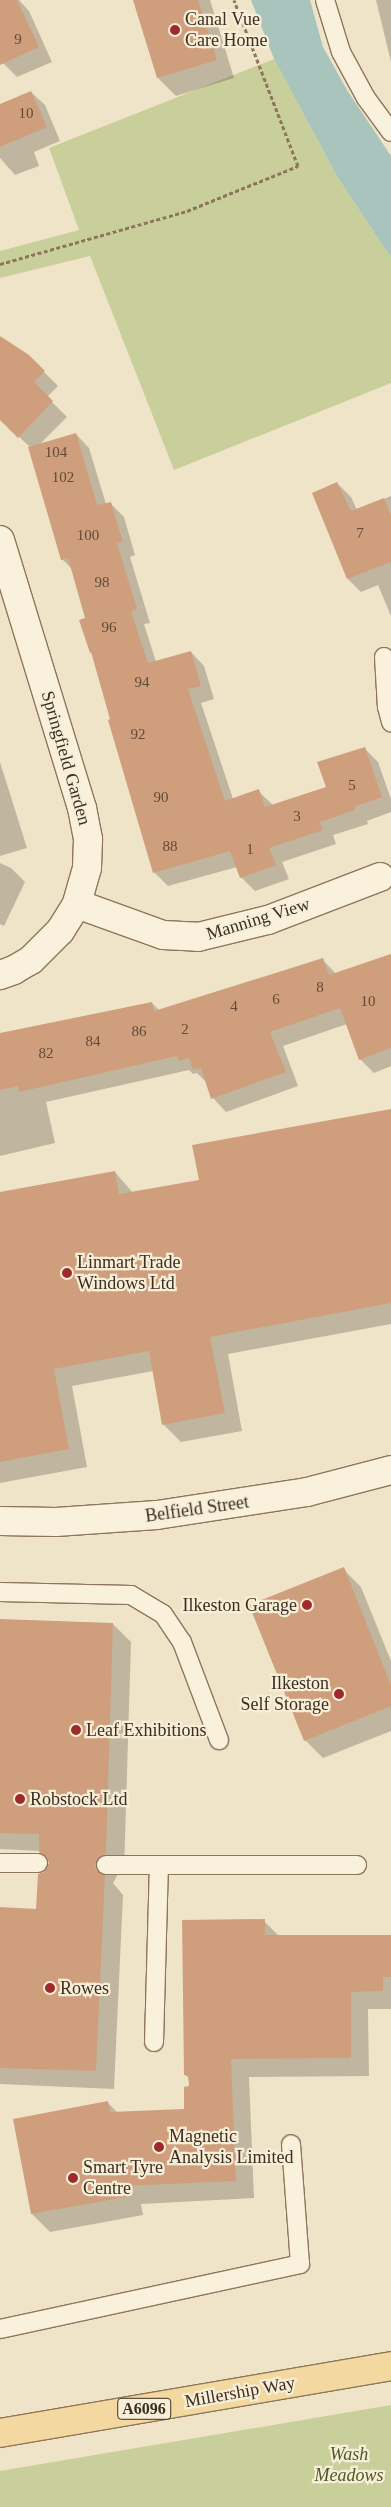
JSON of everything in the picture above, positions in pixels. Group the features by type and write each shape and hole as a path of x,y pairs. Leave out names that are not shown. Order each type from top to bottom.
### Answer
{"main road":[{"name":"Millership Way","path":"0,2433 391,2366"}],"street":[{"name":"Springfield Garden","path":"0,540 82,808 88,839 87,868 77,904 60,931 32,960 0,975"},
{"name":"Manning View","path":"77,904 163,935 198,937 268,920 386,870"},
{"name":"Belfield Street","path":"0,1521 56,1522 157,1516 307,1492 391,1470"}],"lane":[{"path":"325,0 342,52 366,98 391,132"},
{"path":"384,657 386,707 391,722"},
{"path":"0,1592 131,1595 163,1614 182,1642 219,1740"},
{"path":"0,1863 38,1863"},
{"path":"106,1865 356,1865"},
{"path":"154,2042 159,1866"},
{"path":"0,2329 300,2264 291,2144"}],"path":[{"path":"0,264 188,211 298,166 234,0"}],"green space":[{"path":"274,59 338,178 391,258 391,383 174,470 90,256 0,278 0,251 79,230 49,148"},
{"name":"Wash Meadows","path":"391,2405 391,2507 0,2507 0,2471"}],"water":[{"path":"251,0 310,0 323,47 347,90 391,156 391,258 338,178 274,59"}],"building":[{"path":"0,0 17,0 39,47 0,65"},
{"name":"Canal Vue Care Home","path":"133,0 198,0 217,60 157,78"},
{"path":"31,91 47,127 0,147 0,104"},
{"path":"0,336 29,355 45,371 34,382 53,401 18,438 0,420"},
{"path":"76,433 97,505 111,502 123,542 117,543 137,609 131,611 148,663 191,651 201,686 188,689 225,801 259,789 265,807 326,787 317,762 365,747 382,797 354,807 355,810 320,822 323,830 269,848 276,865 240,878 230,851 153,873 108,720 110,719 91,652 79,620 85,618 68,558 61,560 28,447"},
{"path":"337,482 351,511 384,498 391,515 391,562 347,579 312,493"},
{"path":"391,954 391,1048 359,1060 340,1008 270,1032 286,1072 211,1099 201,1068 193,1070 189,1058 179,1061 177,1056 19,1092 18,1086 0,1090 0,1033 152,1002 154,1011 323,958 329,975"},
{"path":"391,1109 391,1303 210,1337 225,1413 162,1425 149,1351 54,1369 69,1449 0,1462 0,1192 115,1171 119,1194 199,1180 192,1145"},
{"path":"344,1567 391,1685 391,1706 304,1741 249,1605"},
{"path":"0,1619 113,1623 106,1854 100,1856 95,1865 97,1871 105,1875 96,2071 0,2068 0,1907 36,1909 38,1874 44,1872 49,1863 47,1857 39,1852 39,1834 0,1833"},
{"path":"265,1919 265,1935 391,1935 391,1977 383,1977 383,1991 351,1992 351,2058 231,2059 236,2181 124,2186 126,2197 31,2214 13,2119 108,2101 110,2112 184,2109 184,2087 189,2086 188,2075 184,2075 182,1920"}],"place":[{"name":"Canal Vue Care Home","path":"175,30"},
{"name":"Linmart Trade Windows Ltd","path":"67,1273"},
{"name":"Ilkeston Garage","path":"307,1605"},
{"name":"Ilkeston Self Storage","path":"339,1694"},
{"name":"Leaf Exhibitions","path":"76,1730"},
{"name":"Robstock Ltd","path":"20,1799"},
{"name":"Rowes","path":"50,1988"},
{"name":"Magnetic Analysis Limited","path":"159,2147"},
{"name":"Smart Tyre Centre","path":"73,2178"}]}
